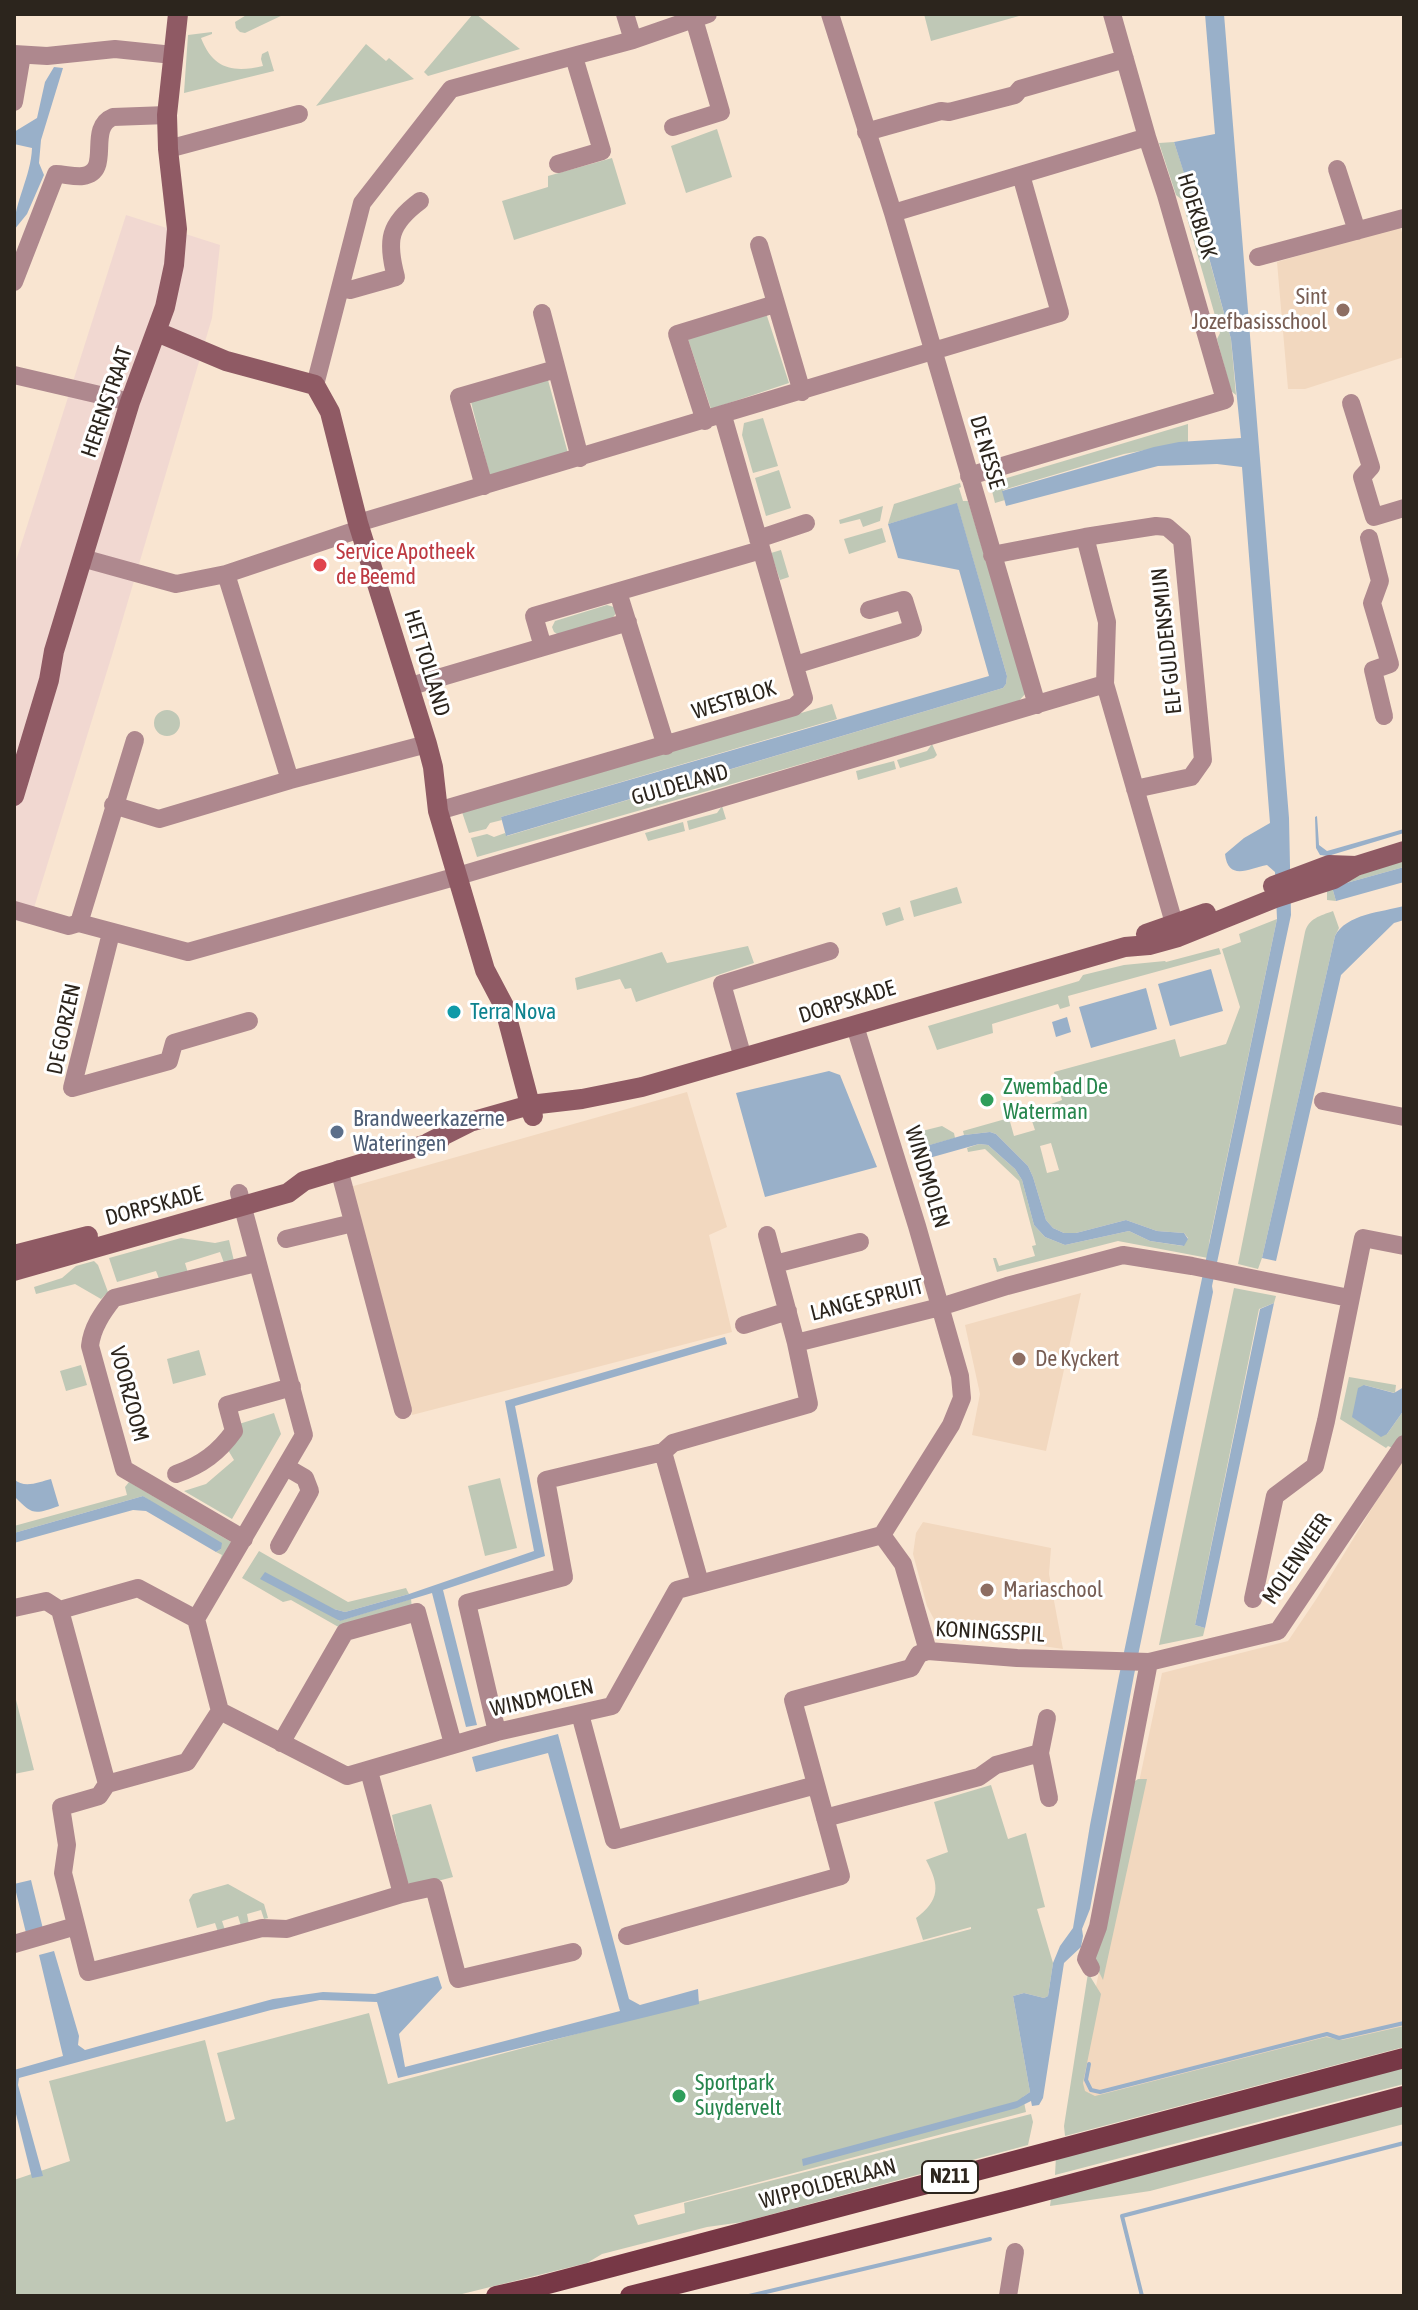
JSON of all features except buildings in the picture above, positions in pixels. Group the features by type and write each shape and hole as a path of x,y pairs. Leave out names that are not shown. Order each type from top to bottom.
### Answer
{"main road":[{"name":"WIPPOLDERLAAN","path":"496,2296 1404,2058"},
{"name":"N211","path":"630,2296 1404,2096"}],"street":[{"name":"HERENSTRAAT","path":"14,796 20,754 49,680 54,651 130,402 165,307 177,229 167,115 178,14"},
{"path":"625,14 633,40"},
{"name":"DE NESSE","path":"830,14 893,213 1037,705"},
{"path":"893,213 1147,137 1112,14"},
{"path":"157,332 226,361 315,385 362,203 451,89 633,40 701,16 721,112 673,127"},
{"path":"14,102 18,55 47,56 115,49 173,55"},
{"path":"558,164 602,151 574,57"},
{"path":"866,132 1015,95 1020,89 1125,59"},
{"path":"168,149 299,114"},
{"path":"14,282 56,174 81,176 94,170 98,164 100,130 106,120 113,117 167,115"},
{"name":"HOEKBLOK","path":"969,476 1225,400 1147,137"},
{"path":"1337,169 1357,231"},
{"path":"82,558 176,584 226,574 359,526 484,486 1060,313 1021,175"},
{"path":"340,288 350,290 396,277 391,256 391,235 403,214 420,201"},
{"path":"1258,257 1404,218"},
{"path":"759,245 802,392"},
{"name":"WESTBLOK","path":"438,811 794,707 804,698 760,545 714,419 677,334 775,304"},
{"path":"542,313 580,458"},
{"path":"484,486 459,397 556,369"},
{"path":"16,380 130,402"},
{"name":"HET TOLLAND","path":"315,385 330,412 359,526 427,744 438,811 485,970 504,1006 532,1111"},
{"path":"1351,403 1371,467 1362,477 1374,517 1404,508"},
{"path":"543,647 534,616 760,545 806,523"},
{"name":"ELF GULDENSMIJN","path":"992,555 1156,526 1167,527 1182,540 1203,760 1191,777 1135,789"},
{"path":"1085,537 1107,622 1105,684 1176,930"},
{"path":"1369,538 1380,581 1372,603 1397,662 1373,670 1384,716"},
{"path":"226,574 290,780"},
{"path":"618,592 666,746"},
{"path":"795,665 913,629 904,600 869,610"},
{"path":"411,686 628,622"},
{"name":"GULDELAND","path":"14,910 69,926 79,923 188,952 458,876 1105,684"},
{"path":"79,923 135,740"},
{"path":"113,805 159,819 427,744"},
{"name":"DORPSKADE","path":"14,1271 240,1200 285,1179 304,1181 428,1143 470,1122 642,1087 1125,947 1145,934 1176,930 1226,907 1282,889 1329,865 1356,866 1404,851"},
{"name":"DE GORZEN","path":"111,933 72,1088 169,1061 174,1043 249,1021"},
{"path":"743,1058 722,984 830,951"},
{"name":"WINDMOLEN","path":"220,1711 347,1776 369,1771 497,1732 612,1706 677,1590 882,1535 951,1425 962,1398 960,1376 905,1183 855,1026"},
{"path":"1323,1101 1404,1117"},
{"path":"339,1169 403,1410"},
{"path":"240,1200 304,1435 196,1619 220,1711 187,1762 107,1784 99,1796 61,1807 67,1845 63,1873 88,1972 262,1928 287,1929 434,1887 458,1979 573,1952"},
{"name":"DORPSKADE","path":"14,1255 240,1200"},
{"path":"286,1239 353,1223"},
{"path":"767,1235 796,1343"},
{"path":"1253,1599 1275,1496 1315,1466 1363,1238 1404,1246"},
{"path":"775,1264 860,1242"},
{"name":"LANGE SPRUIT","path":"497,1732 467,1603 564,1577 546,1480 663,1452 673,1443 809,1404 796,1343 940,1307 1123,1255 1349,1298"},
{"name":"VOORZOOM","path":"244,1539 124,1469 90,1346 91,1333 114,1298 256,1263"},
{"path":"744,1325 788,1311"},
{"path":"176,1474 196,1467 221,1449 234,1431 227,1405 292,1387"},
{"name":"MOLENWEER","path":"1148,1662 1278,1631 1398,1466 1404,1444"},
{"path":"663,1452 700,1583"},
{"path":"279,1546 310,1491 305,1478 286,1467"},
{"path":"882,1535 903,1564 923,1653"},
{"path":"60,1610 138,1588 196,1619"},
{"path":"14,1608 46,1601 60,1610 107,1784"},
{"path":"281,1743 345,1632 417,1612 453,1744"},
{"name":"KONINGSSPIL","path":"816,1785 793,1700 911,1668 923,1653 1148,1662"},
{"path":"1091,1968 1086,1959 1098,1927 1148,1662"},
{"path":"580,1714 614,1840 816,1785 841,1876 627,1936"},
{"path":"1047,1718 1040,1753 1049,1798"},
{"path":"825,1818 979,1777 996,1765 1040,1753"},
{"path":"369,1771 402,1894"},
{"path":"14,1944 76,1926"},
{"path":"1008,2296 1015,2252"}],"shaded area":[{"path":"126,215 220,245 212,318 29,924 14,920 14,567"},
{"name":"Sint Jozefbasisschool","path":"1400,226 1404,239 1404,357 1305,389 1288,389 1277,262"},
{"path":"687,1092 727,1227 709,1235 732,1332 412,1415 350,1187"},
{"name":"De Kyckert","path":"1081,1293 1046,1451 972,1435 980,1394 965,1325"},
{"path":"1404,1456 1404,2034 1068,2119 1162,1673 1288,1641"},
{"name":"Mariaschool","path":"923,1522 1051,1548 1049,1574 1063,1649 955,1633 942,1628 927,1606 913,1554 916,1533"}],"green space":[{"path":"248,14 285,14 245,33 240,32 235,22"},
{"path":"473,14 520,49 428,76 424,72"},
{"path":"924,14 1026,14 931,41"},
{"path":"212,32 201,38 218,62 242,69 263,66 262,54 268,51 274,71 184,93 188,35"},
{"path":"366,44 414,79 316,106"},
{"path":"717,129 732,177 686,193 671,146"},
{"path":"1174,142 1192,197 1181,199 1176,195 1159,143"},
{"path":"612,158 626,204 514,240 502,201 548,187 548,176"},
{"path":"1193,200 1231,339 1236,395 1231,391 1217,339 1220,333 1183,204"},
{"path":"766,313 789,383 711,409 688,339"},
{"path":"548,380 569,457 491,480 471,402"},
{"path":"763,418 778,466 753,473 742,435 744,423"},
{"path":"1188,424 1188,442 1124,454 1003,490 1005,500 995,503 990,483"},
{"path":"779,470 791,508 766,516 755,478"},
{"path":"960,483 963,501 968,501 1026,693 1018,702 477,857 471,838 505,833 507,836 1003,688 1007,676 957,504 888,524 894,504"},
{"path":"883,506 880,521 863,527 860,519 840,524 839,520"},
{"path":"882,528 886,542 849,554 844,539"},
{"path":"781,550 789,577 780,580 771,553"},
{"path":"607,605 614,607 616,613 612,619 559,635 554,632 552,627 555,621"},
{"path":"832,704 837,719 501,817 502,820 490,823 486,829 469,833 462,812"},
{"path":"167,710 176,714 180,723 176,732 167,736 158,732 154,723 158,714"},
{"path":"932,744 937,755 934,758 900,768 897,760 927,751"},
{"path":"894,761 896,769 858,780 856,771"},
{"path":"722,806 726,819 689,830 687,821 717,813"},
{"path":"683,822 685,831 648,841 645,833"},
{"path":"1404,859 1404,867 1332,887 1336,901 1327,900 1327,887"},
{"path":"957,887 962,903 914,917 910,901"},
{"path":"900,907 904,920 886,926 882,913"},
{"path":"1333,911 1339,928 1258,1269 1238,1264 1305,932 1312,921"},
{"path":"1277,919 1208,1258 1118,1241 997,1272 993,1258 999,1266 1035,1256 1032,1246 1036,1245 1019,1181 985,1149 968,1152 967,1148 979,1144 988,1145 1015,1169 1022,1180 1034,1225 1045,1237 1065,1245 1129,1231 1150,1241 1183,1246 1188,1238 1184,1233 1157,1231 1126,1220 1076,1233 1064,1233 1053,1228 1046,1220 1028,1166 996,1134 964,1135 963,1131 1009,1118 1014,1136 1035,1130 1029,1112 1062,1100 1054,1072 1175,1039 1180,1057 1226,1044 1240,1007 1222,949 1241,942 1239,934","holes":["1051,1143 1059,1170 1047,1173 1040,1146"]},
{"path":"748,946 754,963 636,1002 631,988 625,989 620,979 577,990 575,978 662,952 667,963"},
{"path":"1219,948 1221,954 1068,996 1070,1006 1060,1009 1058,1004 992,1024 993,1033 937,1050 928,1026 1079,981 1083,975 1124,965 1166,962"},
{"path":"942,1126 954,1133 955,1138 919,1148 917,1152 910,1134"},
{"path":"181,1238 215,1243 229,1240 234,1261 224,1263 220,1252 185,1263 188,1273 160,1281 156,1271 117,1282 109,1258"},
{"path":"94,1261 108,1292 101,1299 75,1284 36,1294 34,1287 62,1278 76,1266"},
{"path":"1234,1288 1276,1296 1274,1303 1259,1309 1195,1625 1205,1628 1203,1636 1159,1645"},
{"path":"199,1350 206,1375 173,1384 167,1359"},
{"path":"81,1365 87,1385 66,1391 60,1371"},
{"path":"1349,1377 1396,1385 1395,1393 1364,1385 1387,1434 1404,1410 1404,1439 1397,1450 1386,1448 1340,1419"},
{"path":"274,1413 281,1434 232,1519 184,1491 206,1484 234,1460 228,1450 239,1424"},
{"path":"500,1478 517,1548 485,1556 468,1486"},
{"path":"129,1482 233,1543 223,1561 219,1562 222,1555 216,1552 221,1549 143,1496 14,1533 14,1526 127,1495 125,1487"},
{"path":"259,1551 348,1602 406,1588 409,1594 345,1612 334,1609 339,1621 411,1599 412,1608 342,1629 291,1600 283,1602 242,1578"},
{"path":"14,1692 34,1770 14,1774"},
{"path":"1138,1779 1147,1779 1103,1980 1092,1958 1131,1784"},
{"name":"Sportpark Suydervelt","path":"991,1785 1008,1839 1026,1833 1045,1907 1037,1909 1053,1963 1048,1996 1044,1998 1024,1993 1013,1996 1030,2092 1023,2097 1026,2112 634,2215 638,2225 685,2213 684,2203 1031,2114 1033,2122 1028,2145 743,2222 707,2227 602,2254 587,2263 454,2296 14,2296 14,2180 70,2161 49,2081 205,2040 226,2122 235,2119 217,2053 369,2013 388,2084 971,1929 923,1940 916,1918 930,1905 935,1892 934,1878 926,1860 948,1852 934,1802"},
{"path":"431,1804 453,1877 415,1887 405,1881 392,1815"},
{"path":"228,1884 264,1904 268,1918 264,1919 261,1910 247,1914 249,1924 241,1926 238,1916 222,1921 225,1930 218,1932 215,1923 197,1928 189,1900 193,1894"},
{"path":"1088,1973 1101,1994 1083,2083 1085,2091 1095,2096 1326,2037 1342,2040 1404,2026 1404,2047 1065,2136"},
{"path":"1404,2066 1404,2084 1055,2175 1056,2156"},
{"path":"1404,2105 1404,2124 1150,2191 1050,2206 1051,2198"}],"water":[{"path":"1205,14 1224,14 1289,818 1291,915 1212,1286 1090,1909 1082,1929 1081,1947 1064,1963 1043,2098 1039,2105 1032,2106 1031,2101 1017,2108 803,2166 802,2159 1017,2101 1030,2092 1013,1996 1024,1993 1044,1998 1048,1996 1053,1963 1073,1928 1119,1676 1277,919 1275,872 1267,865 1235,870 1230,868 1225,854 1270,823 1242,467 1217,464 1158,466 1006,506 1002,491 1154,447 1179,442 1241,438 1231,339 1174,142 1215,134"},
{"path":"54,67 63,68 41,140 39,163 44,175 27,214 14,230 32,148 14,144 14,132 37,118 45,82"},
{"path":"957,503 1007,676 1003,688 506,836 501,817 989,676 959,570 898,558 888,524"},
{"path":"1317,816 1319,845 1327,851 1404,829 1404,833 1328,856 1320,855 1316,848"},
{"path":"1404,867 1404,882 1336,901 1332,887"},
{"path":"1404,906 1404,920 1394,923 1341,975 1276,1261 1262,1258 1335,936 1356,918"},
{"path":"1211,969 1223,1011 1170,1026 1158,984"},
{"path":"1146,988 1157,1029 1091,1048 1079,1007"},
{"path":"1067,1017 1071,1032 1056,1037 1052,1022"},
{"path":"829,1071 840,1075 877,1167 765,1197 736,1093"},
{"path":"996,1134 1028,1166 1046,1220 1053,1228 1064,1233 1076,1233 1126,1220 1157,1231 1184,1233 1188,1239 1184,1246 1150,1241 1129,1231 1065,1245 1045,1237 1034,1225 1022,1180 1015,1169 988,1145 979,1144 922,1160 917,1156 919,1148 964,1135"},
{"path":"1274,1303 1205,1628 1195,1625 1260,1309"},
{"path":"725,1337 727,1344 515,1406 545,1556 443,1590 477,1725 466,1727 432,1593 340,1621 260,1579 265,1572 345,1612 409,1594 534,1551 505,1401"},
{"path":"1364,1385 1394,1393 1404,1387 1404,1410 1387,1434 1381,1437 1352,1417 1358,1388"},
{"path":"14,1479 27,1484 51,1479 59,1506 38,1512 30,1510 14,1496"},
{"path":"143,1496 222,1543 221,1549 216,1552 146,1511 133,1510 14,1543 14,1533"},
{"path":"558,1734 629,1999 640,2005 698,1989 699,2004 398,2078 377,2002 320,2000 271,2010 19,2078 18,2085 43,2176 32,2178 14,2106 14,2070 63,2056 39,1955 54,1951 79,2036 78,2045 85,2050 273,1999 323,1992 375,1994 438,1976 442,1988 399,2034 405,2067 620,2011 548,1753 476,1772 472,1757"},
{"path":"31,1880 44,1933 27,1937 14,1884"}],"waterway":[{"path":"1089,2064 1086,2080 1091,2090 1100,2092 1327,2034 1339,2038 1404,2023"},
{"path":"1142,2296 1122,2216 1404,2143"},
{"path":"749,2296 990,2239"}],"place":[{"name":"Sint Jozefbasisschool","path":"1343,310"},
{"name":"Service Apotheek de Beemd","path":"320,565"},
{"name":"Terra Nova","path":"454,1012"},
{"name":"Zwembad De Waterman","path":"987,1100"},
{"name":"Brandweerkazerne Wateringen","path":"337,1132"},
{"name":"De Kyckert","path":"1019,1359"},
{"name":"Mariaschool","path":"987,1590"},
{"name":"Sportpark Suydervelt","path":"679,2096"}]}
